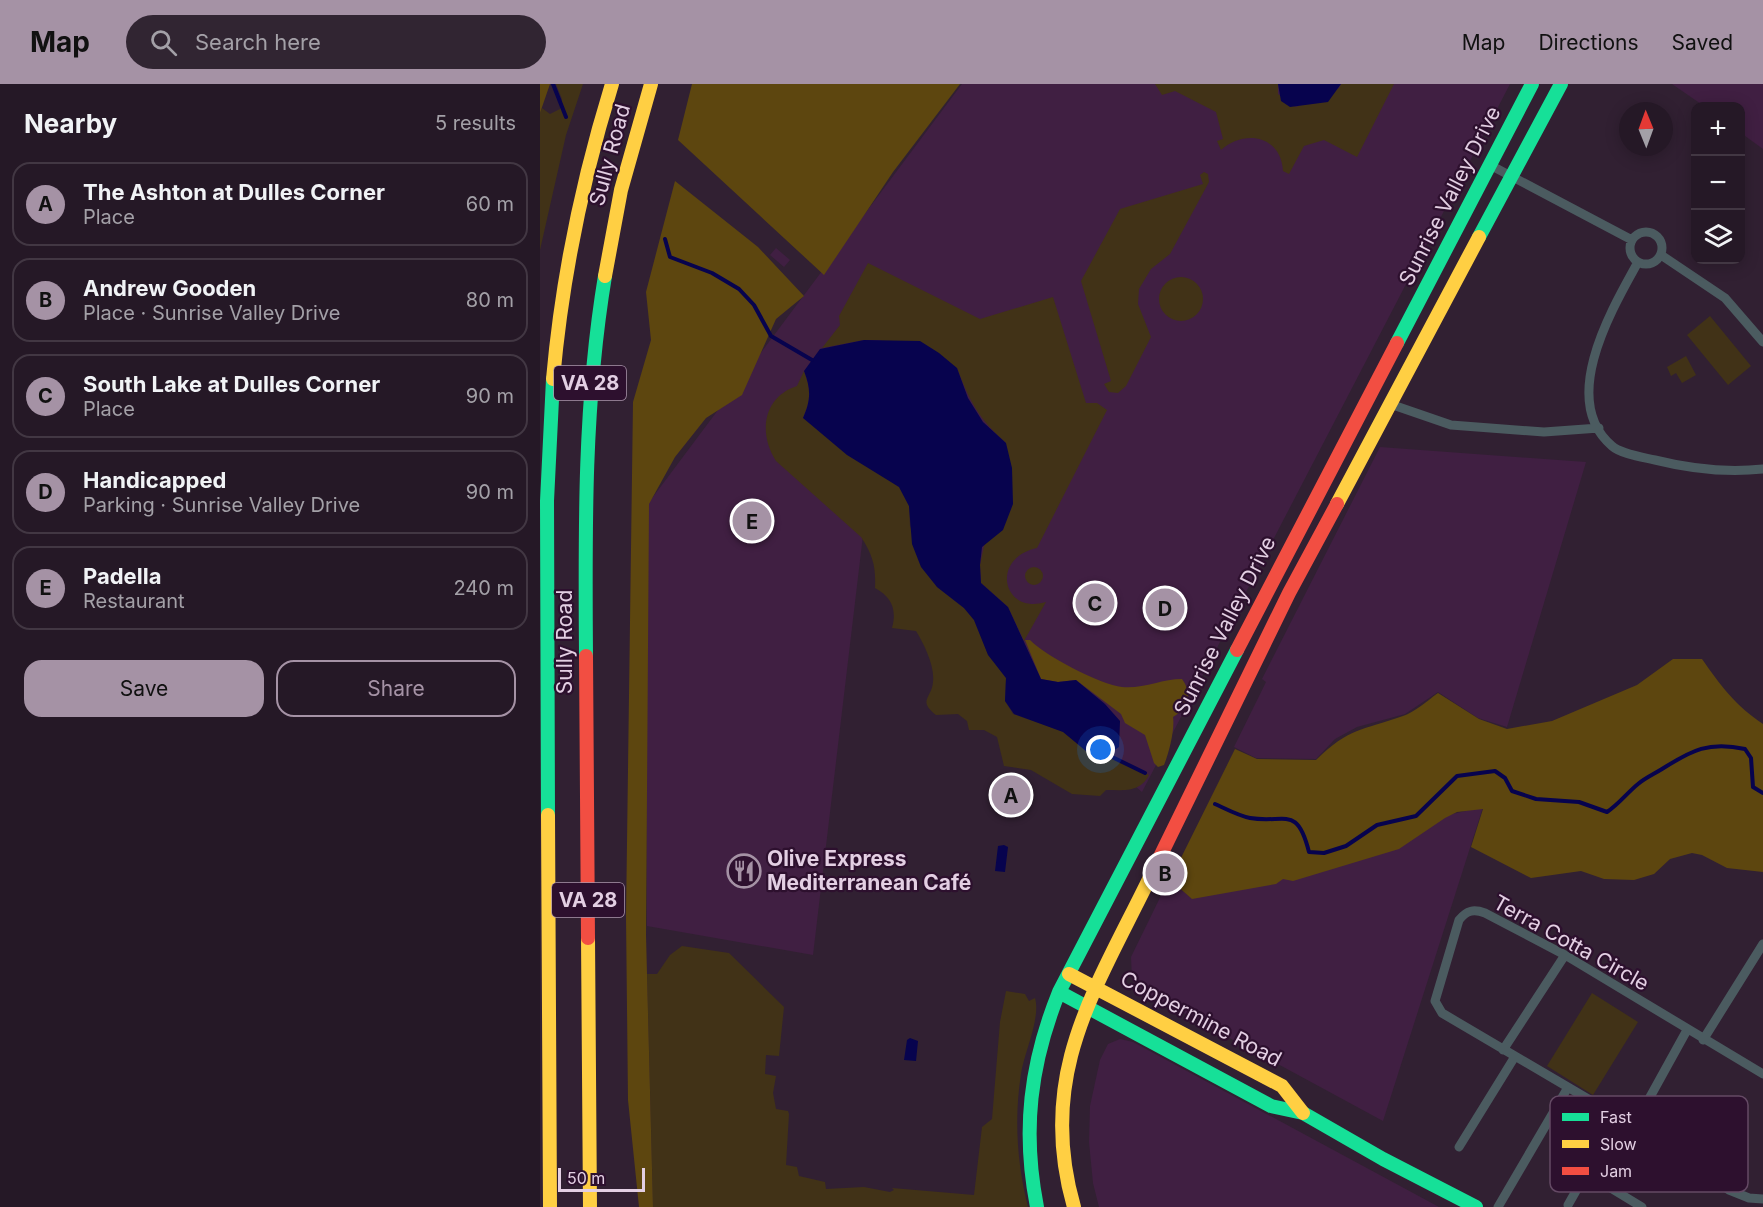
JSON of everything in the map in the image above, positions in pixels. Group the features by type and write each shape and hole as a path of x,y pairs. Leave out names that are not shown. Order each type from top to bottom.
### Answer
{"main road":[{"path":"596,132 600,84"},
{"name":"Sully Road","path":"550,1207 547,533 549,411 557,319 567,255 596,132 612,84"},
{"name":"Sully Road","path":"590,1207 585,518 587,424 595,330 610,237 624,177 651,84"},
{"name":"Sunrise Valley Drive","path":"1038,1207 1028,1155 1027,1115 1035,1058 1042,1030 1059,992 1233,655 1532,84"},
{"name":"Sunrise Valley Drive","path":"1074,1207 1060,1149 1059,1114 1071,1045 1087,1006 1232,706 1561,84"},
{"name":"Coppermine Road","path":"1069,974 1282,1086 1303,1113"},
{"name":"Coppermine Road","path":"1059,992 1271,1106 1303,1113 1383,1159 1476,1207"}],"street":[{"path":"1490,165 1514,175 1632,240"},
{"path":"1639,233 1654,233 1661,241 1660,255 1648,264 1638,262 1630,250 1632,240 1639,233"},
{"path":"1660,255 1718,292 1762,339"},
{"path":"1638,262 1613,307 1595,357 1588,385 1589,408 1599,428 1612,446 1679,466 1714,471 1763,469"},
{"path":"1390,404 1451,425 1544,432 1599,428"},
{"name":"Terra Cotta Circle","path":"1580,1096 1514,1058 1437,1008 1435,1001 1459,920 1465,913 1475,910 1485,913 1565,955 1763,1074"},
{"path":"1703,1040 1762,949"},
{"path":"1503,1050 1565,955"},
{"path":"1651,1096 1687,1030"},
{"path":"1459,1147 1514,1058"},
{"path":"1563,1096 1567,1089"},
{"path":"1498,1207 1550,1118"},
{"path":"1568,1205 1575,1192"},
{"path":"1617,1192 1642,1207"},
{"name":"Terra Cotta Circle","path":"1734,1192 1749,1198 1763,1199"}],"shaded area":[{"path":"540,84 550,84 540,113"},
{"path":"556,84 583,84 566,135 540,250 540,113 542,108 550,114 560,109 562,99"},
{"path":"692,84 960,84 893,172 824,275 678,140"},
{"path":"962,84 1510,84 1142,792 1030,698 879,401 813,955 647,926 644,509"},
{"path":"1155,84 1278,84 1278,94 1296,107 1339,88 1341,84 1394,84 1357,157 1324,140 1304,146 1289,174 1283,171 1281,159 1276,150 1269,143 1260,139 1240,139 1221,150 1217,141 1223,139 1216,112 1175,91 1162,95"},
{"path":"1278,84 1341,84 1328,102 1290,107 1281,101"},
{"path":"1672,84 1763,84 1763,149 1745,136 1745,102 1698,102"},
{"path":"1204,172 1208,174 1209,182 1170,254 1151,269 1139,289 1138,304 1151,337 1126,386 1118,393 1109,392 1104,384 1111,381 1081,281 1120,209 1203,184 1200,175"},
{"path":"675,181 758,247 804,296 776,319 742,395 706,418 675,457 649,504 646,935 653,1207 639,1207 628,1100 626,916 633,402 651,340 646,292"},
{"path":"776,248 790,260 784,267 770,255"},
{"path":"868,263 980,319 1053,297 1086,403 1097,403 1107,410 1037,548 1022,554 1012,562 1008,573 1007,584 1011,593 1019,600 1031,604 1046,602 1024,641 1008,607 981,583 980,565 1006,443 976,409 957,368 879,340 864,340 822,348 840,325 839,316"},
{"path":"1181,277 1196,284 1203,299 1196,314 1181,321 1166,314 1159,299 1166,284"},
{"path":"1710,316 1751,366 1728,385 1687,335"},
{"path":"864,340 920,341 939,353 957,368 968,398 983,422 1006,443 1012,468 1013,504 1003,530 982,547 981,583 1008,607 1041,679 1058,682 1076,680 1105,704 1120,721 1119,747 1098,761 1063,732 1014,714 1005,701 1006,678 988,655 974,620 964,608 937,587 921,567 912,544 909,506 899,487 847,455 803,418 808,406 809,394 804,371 820,349"},
{"path":"1686,356 1696,375 1682,383 1676,373 1671,376 1667,367"},
{"path":"804,371 809,395 808,406 803,418 899,487 909,506 910,526 937,587 964,608 974,620 988,654 1006,678 1005,701 1013,714 1064,732 1098,761 1108,755 1149,775 1141,785 1130,789 1106,790 1100,796 1072,794 1031,770 1004,766 997,737 984,730 969,730 967,721 958,714 936,715 930,710 926,702 932,687 933,676 928,655 916,631 892,628 894,615 892,605 886,596 875,588 873,561 865,543 776,461 770,450 766,428 771,407 777,398 797,386"},
{"path":"1380,447 1586,462 1507,727 1478,718 1438,692 1405,714 1357,727 1335,739 1316,759 1256,758 1234,747 1266,682 1262,679"},
{"path":"1034,567 1040,570 1043,576 1040,582 1034,585 1028,582 1025,576 1028,570"},
{"path":"1025,640 1030,640 1073,668 1113,685 1137,687 1182,679 1188,700 1183,709 1173,717 1171,741 1164,765 1158,767 1154,763 1145,735 1125,723 1121,714 1076,680 1058,682 1041,679"},
{"path":"1673,659 1702,659 1729,694 1763,724 1763,872 1727,868 1702,855 1692,853 1670,859 1654,874 1634,880 1604,879 1581,871 1531,878 1471,847 1483,809 1457,812 1399,849 1293,881 1283,879 1276,884 1192,899 1176,885 1174,872 1235,749 1257,759 1316,760 1338,741 1356,731 1407,714 1438,693 1479,719 1507,729 1552,721 1637,685"},
{"path":"1483,807 1383,1121 1143,991 1132,980 1131,957 1173,871 1176,884 1191,898 1283,878 1444,816"},
{"path":"998,846 1008,847 1005,872 995,871"},
{"path":"682,946 729,953 784,1007 779,1056 766,1055 765,1074 776,1076 773,1093 776,1109 788,1111 789,1114 786,1165 797,1167 799,1176 825,1182 826,1189 864,1187 890,1192 894,1190 892,1188 974,1195 982,1127 992,1119 1000,1022 1006,991 1025,994 1029,1001 1035,998 1036,1015 1021,1074 1017,1124 1021,1174 1028,1207 653,1207 647,974 657,974 670,955"},
{"path":"1592,993 1638,1022 1593,1095 1547,1066"},
{"path":"910,1038 918,1041 916,1061 904,1060 907,1040"},
{"path":"1120,1039 1133,1042 1439,1207 1099,1207 1093,1183 1089,1142 1090,1106 1100,1060 1108,1044"}],"waterway":[{"path":"553,84 566,117"},
{"path":"665,239 670,257 712,273 739,289 754,305 771,336 812,360"},
{"path":"1215,804 1250,818 1288,819 1300,827 1309,852 1324,853 1346,846 1377,825 1416,816 1457,776 1495,771 1505,778 1512,791 1536,799 1579,802 1607,812 1634,787 1673,762 1692,752 1721,746 1745,749 1751,758 1753,787 1763,793"},
{"path":"1108,755 1145,773"}],"traffic: fast":[{"path":"1397,343 1532,84"},
{"path":"1479,237 1561,84"},
{"path":"586,656 586,513 589,418 605,276"},
{"path":"548,815 547,501 553,379"},
{"path":"1037,1207 1030,1151 1031,1098 1041,1045 1049,1019 1059,992 1237,650"},
{"path":"1059,992 1271,1106 1303,1113 1383,1159 1476,1207"}],"traffic: slow":[{"path":"553,379 562,304 575,230 591,157 612,84"},
{"path":"605,276 621,190 651,84"},
{"path":"1337,504 1479,237"},
{"path":"548,815 550,1207"},
{"path":"1074,1207 1064,1159 1062,1114 1067,1072 1078,1031 1094,992 1154,869"},
{"path":"588,938 590,1207"},
{"path":"1069,974 1282,1086 1303,1113"}],"traffic: jam":[{"path":"1237,650 1397,343"},
{"path":"1154,869 1289,593 1337,504"},
{"path":"586,656 588,938"}],"place":[{"name":"Padella","path":"752,521"},
{"name":"South Lake at Dulles Corner","path":"1095,603"},
{"name":"Handicapped","path":"1165,608"},
{"name":"The Ashton at Dulles Corner","path":"1011,795"},
{"name":"Olive Express Mediterranean Café","path":"744,871"},
{"name":"Andrew Gooden","path":"1165,873"}]}
